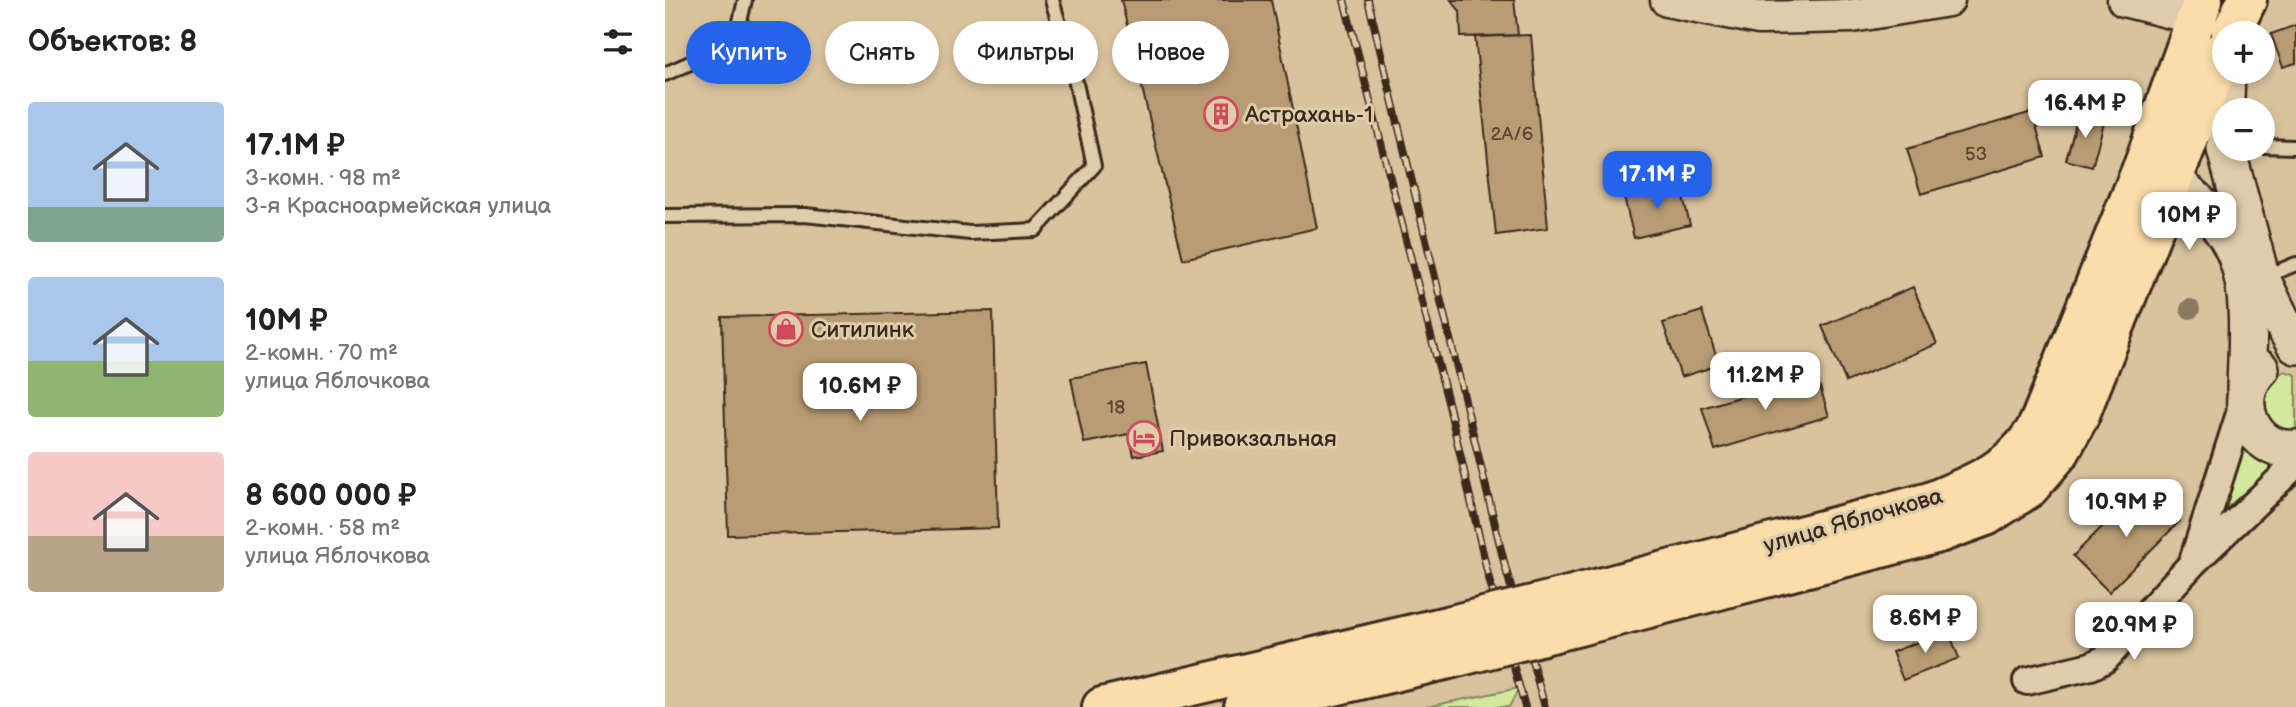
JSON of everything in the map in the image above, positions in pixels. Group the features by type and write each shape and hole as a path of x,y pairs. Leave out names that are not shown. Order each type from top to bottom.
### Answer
{"main road":[{"path":"2237,21 2247,0"},
{"name":"улица Яблочкова","path":"1574,611 1930,502 1970,485 2008,464 2034,433 2049,399 2145,161 2199,9"},
{"name":"улица Яблочкова","path":"1574,611 1939,533 1986,516 2029,488 2060,452 2080,414 2212,81"},
{"path":"2232,161 2261,279 2296,345"},
{"path":"2173,180 2195,199 2221,228 2236,255 2246,310 2245,395 2250,425 2257,435 2279,448 2296,449"},
{"path":"2154,228 2189,223 2221,228"},
{"path":"2245,395 2253,376 2263,366 2276,359 2296,358"},
{"path":"1102,707 1446,643 1574,611"},
{"path":"1244,707 1446,643"}],"street":[{"path":"1667,0 1759,18 1852,16 1948,0"},
{"path":"2125,0 2199,9"},
{"path":"2193,563 2237,428 2245,395"},
{"path":"2027,681 2091,666 2105,659 2193,563 2296,464"}],"lane":[{"path":"665,74 735,43 745,0"},
{"path":"665,216 805,215 971,233 1035,230 1094,166 1074,74 1052,0"},
{"path":"2275,146 2296,147"},
{"path":"2261,279 2296,264"}],"green space":[{"path":"2285,371 2296,375 2296,430 2291,433 2269,426 2257,405 2264,383"},
{"path":"2243,431 2287,456 2219,514"},
{"path":"1519,688 1509,707 1426,707"}],"building":[{"name":"Астрахань-1","path":"1121,0 1271,0 1317,228 1183,259 1141,84 1229,84 1229,21 1126,21"},
{"path":"1451,0 1514,0 1518,35 1461,37 1460,11"},
{"path":"2296,25 2296,63 2283,67 2275,45 2275,33"},
{"path":"1531,35 1548,228 1496,235 1475,37"},
{"path":"2032,112 2045,157 1921,194 1907,149"},
{"path":"2079,112 2105,119 2092,167 2066,160"},
{"path":"1680,184 1690,225 1634,238 1624,197"},
{"path":"1913,287 1937,344 1846,382 1822,326"},
{"path":"993,311 998,528 728,535 722,317"},
{"path":"1702,311 1719,365 1681,377 1663,323"},
{"path":"1146,364 1163,451 1134,456 1129,434 1084,443 1071,378"},
{"path":"1816,374 1829,416 1715,450 1702,408"},
{"path":"2144,485 2180,521 2109,592 2073,556"},
{"path":"1948,630 1959,658 1903,680 1892,652"}],"railway":[{"path":"1344,0 1449,406 1488,575 1525,707"},
{"path":"1368,0 1505,566 1545,707"}],"place":[{"name":"Астрахань-1","path":"1221,114"},
{"name":"Ситилинк","path":"786,329"},
{"name":"Привокзальная","path":"1144,438"}]}
